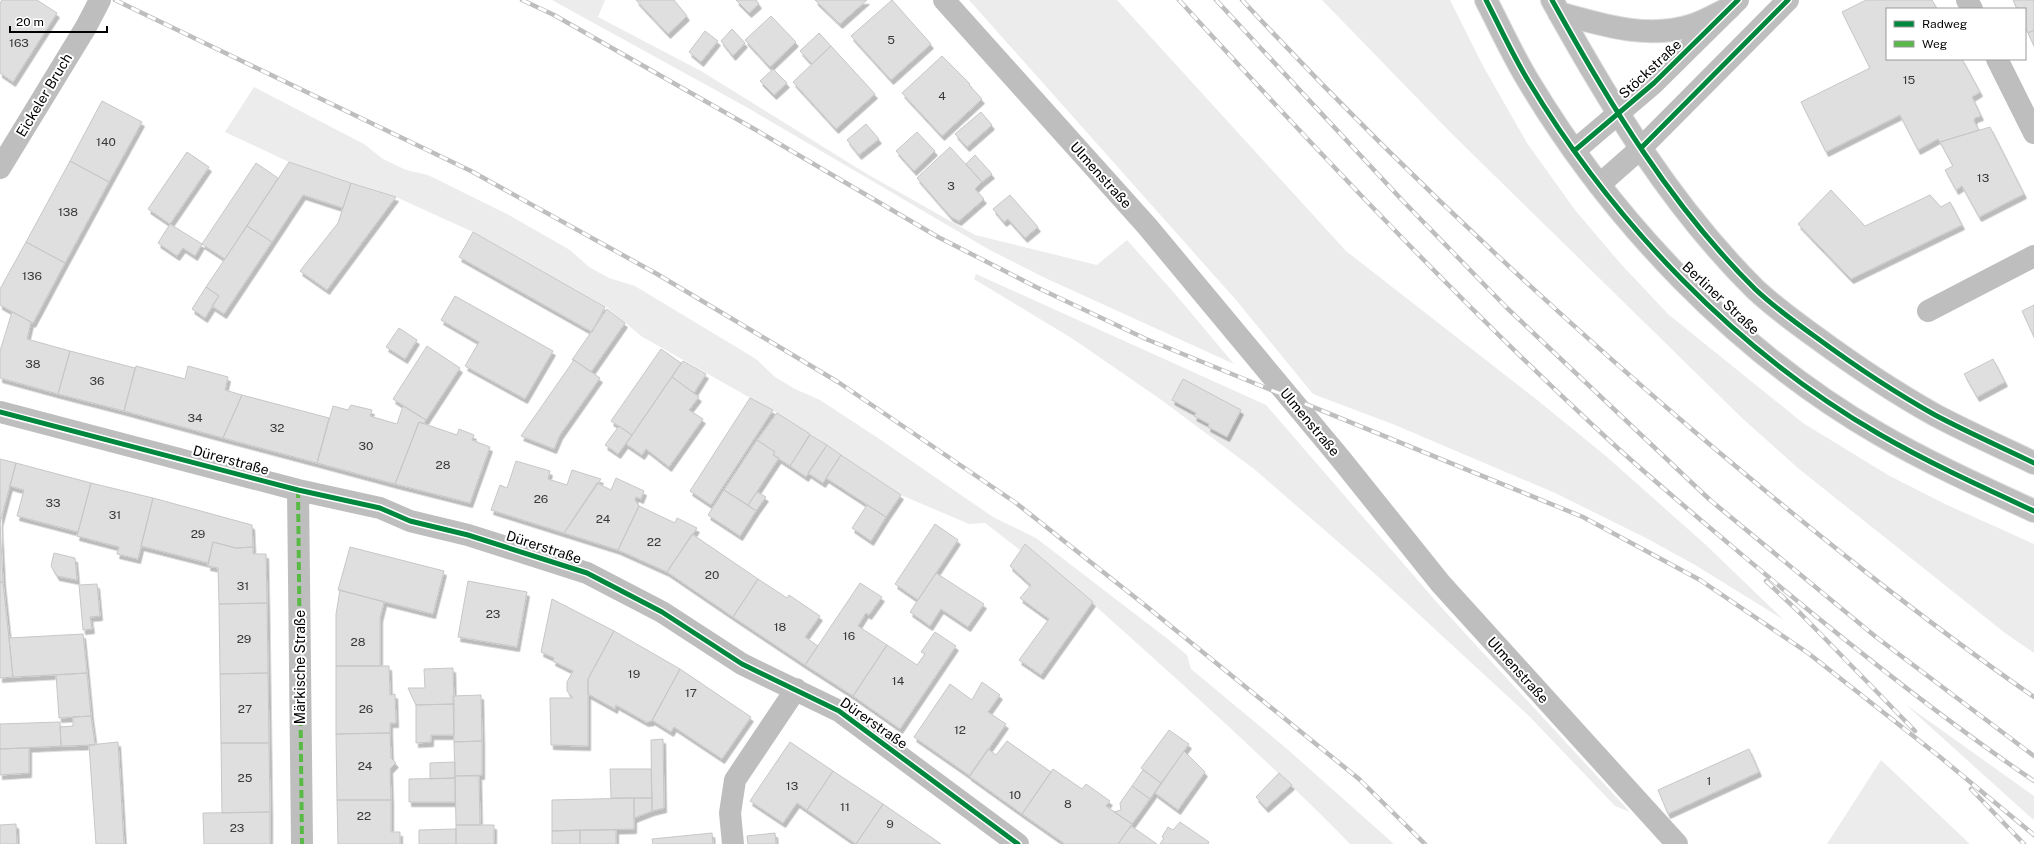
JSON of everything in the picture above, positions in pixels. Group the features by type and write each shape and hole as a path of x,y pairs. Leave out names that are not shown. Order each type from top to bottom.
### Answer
{"street":[{"name":"Eickeler Bruch","path":"0,168 86,27 100,0"},
{"name":"Ulmenstraße","path":"944,0 1147,226 1340,458 1441,584 1677,844"},
{"name":"Berliner Straße","path":"1486,0 1528,81 1574,151 1599,185 1682,280 1740,334 1804,384 1879,434 2034,511"},
{"path":"1599,185 1641,148 1788,0"},
{"name":"Stöckstraße","path":"1574,151 1619,114 1668,70 1734,4"},
{"path":"1556,6 1615,28 1657,32 1692,25 1734,4"},
{"path":"1556,6 1619,114 1641,148 1683,206 1731,264 1756,290 1794,321 1857,368 1935,415 2034,463"},
{"path":"1998,60 2034,133"},
{"path":"1928,311 2034,256"},
{"name":"Dürerstraße","path":"0,412 298,490 380,508 410,521 468,535 587,573 662,612 742,664 839,711 1018,844"},
{"name":"Märkische Straße","path":"298,490 302,844"},
{"path":"733,844 730,813 735,780 796,689"}],"shaded area":[{"path":"552,0 605,0 598,17 701,71 867,174 975,235 1097,265 1127,240 1234,364 1043,277 988,249 748,108"},
{"path":"969,0 1117,0 1346,251 1536,399 1607,457 1706,545 1784,620 1695,565 1646,538 1555,493 1395,425 1313,394 1236,300"},
{"path":"1322,0 1450,0 1482,64 1527,143 1575,210 1620,263 1668,314 1803,423 1888,475 1945,504 2034,544 2034,653 2005,633 1799,469 1743,419 1451,133"},
{"path":"254,87 364,144 383,159 406,170 428,175 507,214 570,250 589,267 609,278 635,286 756,359 775,377 795,389 820,400 993,517 1036,538 1187,655 1191,669 1286,748 1394,844 1350,844 1287,782 1092,603 1093,602 1025,544 1020,550 985,523 969,524 901,495 777,413 641,336 608,308 473,232 396,197 289,162 225,132"},
{"path":"976,274 1266,405 1440,606 1630,812 1615,806 1529,716 1374,573 1254,469 1160,399 1073,339 974,279"},
{"path":"1905,704 2034,796 2034,820 2028,815"},
{"path":"1881,760 1970,844 1827,844"}],"building":[{"path":"2,0 37,0 57,13 13,82 0,73 0,3"},
{"path":"636,0 674,0 687,16 668,34"},
{"path":"736,0 756,0 759,4 749,13"},
{"path":"815,0 867,0 840,24"},
{"path":"892,0 931,44 891,80 851,36"},
{"path":"1866,0 1932,0 1936,8 1886,8 1886,60 1963,60 1980,92 1972,97 1981,116 1975,118 1974,121 1979,130 1940,142 1938,139 1918,150 1900,115 1826,152 1801,102 1870,68 1842,12"},
{"path":"2013,0 2034,0 2034,30 2028,33 2026,28 2026,8 2017,8"},
{"path":"771,16 796,42 770,67 745,40"},
{"path":"732,29 745,43 733,56 721,41"},
{"path":"2034,30 2034,46 2028,33"},
{"path":"705,31 718,41 701,62 689,52"},
{"path":"819,33 831,46 812,64 800,51"},
{"path":"831,46 875,94 836,129 793,82"},
{"path":"942,56 970,84 969,85 982,99 942,136 902,93"},
{"path":"773,69 787,83 774,95 760,81"},
{"path":"102,101 142,122 109,182 70,161"},
{"path":"981,112 992,125 967,147 955,134"},
{"path":"866,124 879,139 859,155 847,140"},
{"path":"1990,127 2024,194 1979,217 1962,186 1956,190 1945,170 1953,166 1940,142"},
{"path":"917,132 935,151 914,171 896,151"},
{"path":"950,147 982,182 975,189 984,199 959,221 951,217 917,178"},
{"path":"187,152 209,167 170,224 148,209"},
{"path":"975,155 992,174 982,182 966,164"},
{"path":"70,161 109,182 65,263 26,242"},
{"path":"289,162 351,183 343,208 303,195 272,242 247,226"},
{"path":"256,163 278,178 225,259 202,244"},
{"path":"351,183 396,197 327,290 300,271 338,223"},
{"path":"1831,190 1865,226 1930,195 1941,207 1950,202 1962,225 1851,279 1798,224"},
{"path":"1010,195 1038,227 1025,238 1008,219 1004,222 993,209"},
{"path":"170,224 202,244 195,256 183,248 177,256 158,243"},
{"path":"247,226 272,242 224,314 212,306 219,296 206,287"},
{"path":"473,232 605,307 592,332 459,257"},
{"path":"26,242 65,263 33,323 0,305 0,289"},
{"path":"206,287 219,296 205,318 192,309"},
{"path":"455,296 553,351 525,399 465,366 479,342 441,320"},
{"path":"2034,305 2034,337 2022,311"},
{"path":"607,309 625,323 591,372 572,360"},
{"path":"12,312 31,322 27,339 70,351 58,394 0,378 0,351"},
{"path":"399,328 417,340 405,359 386,347"},
{"path":"427,346 460,368 426,420 393,399"},
{"path":"661,349 681,363 632,435 611,421"},
{"path":"70,351 135,368 124,411 58,394"},
{"path":"1993,359 2005,382 1977,397 1964,374"},
{"path":"574,360 600,378 560,435 554,449 521,436"},
{"path":"683,361 706,374 694,393 672,377"},
{"path":"136,366 185,379 188,366 228,377 225,390 242,395 223,438 124,411"},
{"path":"672,377 699,397 689,410 703,419 669,467 646,449 642,455 626,444"},
{"path":"1183,379 1241,410 1227,437 1208,427 1209,424 1194,416 1196,413 1172,400"},
{"path":"242,395 329,418 317,463 223,438"},
{"path":"750,398 773,410 711,505 690,491"},
{"path":"351,405 372,410 370,416 397,424 403,406 426,420 423,424 419,422 395,484 317,463 333,406 348,410"},
{"path":"777,413 810,434 790,466 773,455 775,452 757,440"},
{"path":"419,422 457,435 459,429 474,435 472,440 490,447 470,503 395,484"},
{"path":"619,426 632,435 618,454 605,445"},
{"path":"810,435 827,445 806,477 790,466"},
{"path":"757,440 775,452 773,455 779,458 748,505 724,490"},
{"path":"827,445 841,455 823,483 808,473"},
{"path":"841,455 901,495 886,517 826,478"},
{"path":"0,459 16,463 0,523"},
{"path":"516,461 550,471 548,479 567,485 572,470 601,479 564,533 491,510 500,485 507,488"},
{"path":"16,463 91,483 78,532 17,516 24,490 10,486"},
{"path":"616,478 644,491 641,499 636,497 635,500 639,506 618,550 564,533 597,483 611,490"},
{"path":"91,483 153,498 138,559 117,554 119,547 77,536"},
{"path":"724,490 756,511 740,536 708,515"},
{"path":"757,492 766,497 756,511 748,505"},
{"path":"153,498 252,525 253,547 236,548 213,542 208,563 141,546"},
{"path":"867,505 886,517 871,541 852,528"},
{"path":"639,506 675,523 677,518 697,528 667,572 618,550"},
{"path":"0,523 3,582 0,582"},
{"path":"935,524 958,540 918,600 895,584"},
{"path":"692,534 758,579 733,617 667,572"},
{"path":"213,542 236,548 253,547 253,554 266,554 267,603 219,604 218,568 208,566"},
{"path":"1025,544 1093,602 1041,675 1019,660 1049,619 1020,598 1031,585 1010,566"},
{"path":"350,547 444,571 433,614 338,590"},
{"path":"54,553 75,558 77,580 57,576 51,566"},
{"path":"936,573 984,604 968,627 941,609 930,626 910,612"},
{"path":"758,579 787,598 789,595 820,616 805,637 818,646 805,665 733,617"},
{"path":"468,581 527,592 517,647 458,637"},
{"path":"0,582 3,582 13,677 0,678"},
{"path":"860,583 882,597 869,615 866,613 858,626 887,645 853,696 805,665"},
{"path":"97,584 100,616 90,617 92,629 83,630 79,585"},
{"path":"340,590 384,602 380,618 380,666 336,666 336,614"},
{"path":"552,599 614,631 588,679 588,746 551,745 550,698 573,698 567,691 567,682 573,671 553,661 554,658 541,652"},
{"path":"267,603 268,673 220,674 219,604"},
{"path":"614,631 680,669 652,721 646,722 616,705 615,709 588,694 588,679"},
{"path":"935,632 956,646 900,729 853,696 887,645 917,665 925,654 921,652"},
{"path":"83,634 87,673 13,677 9,638"},
{"path":"336,666 389,666 390,695 395,694 396,723 390,723 390,733 336,734"},
{"path":"453,668 454,704 416,705 408,688 425,688 424,669"},
{"path":"680,669 751,717 722,759 674,727 671,732 652,720"},
{"path":"87,673 91,716 59,718 56,675"},
{"path":"268,673 269,743 221,743 220,674"},
{"path":"982,682 1000,695 988,712 1006,724 970,776 914,737 950,684 972,700"},
{"path":"481,695 482,741 454,742 453,696"},
{"path":"454,704 454,735 431,735 431,742 416,743 416,705"},
{"path":"91,716 95,745 61,746 60,727 73,726 73,717"},
{"path":"60,722 61,746 0,749 0,724"},
{"path":"1169,730 1189,744 1161,783 1141,768"},
{"path":"390,733 391,758 396,763 390,769 391,800 337,800 336,734"},
{"path":"663,739 664,808 652,811 651,740"},
{"path":"482,741 482,775 455,776 454,742"},
{"path":"1007,741 1051,772 1022,814 969,776 988,749 996,755"},
{"path":"118,742 124,844 96,844 89,745"},
{"path":"790,742 833,771 807,810 797,803 783,823 750,801"},
{"path":"221,743 269,743 270,812 222,813"},
{"path":"29,748 29,773 0,775 0,749"},
{"path":"1749,749 1759,772 1668,814 1658,790"},
{"path":"1184,751 1205,772 1178,810 1155,793"},
{"path":"455,762 455,778 430,779 430,763"},
{"path":"610,769 651,769 652,798 611,798"},
{"path":"1053,769 1082,789 1086,784 1110,801 1106,806 1132,824 1118,844 1065,844 1022,814"},
{"path":"1143,770 1161,783 1150,799 1132,786"},
{"path":"833,771 883,804 856,844 807,810"},
{"path":"1279,773 1292,785 1266,808 1256,797"},
{"path":"455,776 479,776 480,825 456,825"},
{"path":"455,778 455,802 409,802 409,779"},
{"path":"1132,786 1150,799 1132,824 1114,812 1121,810 1120,803"},
{"path":"634,798 634,829 552,831 552,800"},
{"path":"634,798 652,798 652,811 634,818"},
{"path":"337,800 391,800 391,832 400,832 400,844 338,844"},
{"path":"883,804 941,844 856,844"},
{"path":"270,812 270,844 204,844 203,813"},
{"path":"1180,822 1209,842 1208,844 1160,844 1168,827 1173,830"},
{"path":"16,824 17,844 0,844 0,825"},
{"path":"456,825 494,825 494,844 456,844"},
{"path":"1131,826 1157,844 1118,844"},
{"path":"456,829 456,844 419,844 419,830"},
{"path":"580,830 580,844 552,844 552,831"},
{"path":"580,830 616,830 616,844 580,844"},
{"path":"712,833 713,844 653,844 652,839"},
{"path":"775,833 776,844 748,844 747,836"}],"railway":[{"path":"115,0 471,171 657,274 838,382 1016,503 1146,606 1359,779 1425,844"},
{"path":"522,0 554,15 756,130 938,237 1036,287 1146,339 1583,517 1700,580 1808,653 1940,757 2034,835"},
{"path":"1179,0 1390,226 1554,389 1611,442 1697,517 1845,640 1938,712 2034,781"},
{"path":"1216,0 1401,199 1507,308 1710,500 1876,637 2034,756"},
{"path":"1242,0 1350,113 1406,168 1519,276 1636,381 1736,467 1819,535 1904,602 2034,697"},
{"path":"1766,581 1801,614 1915,731"},
{"path":"1971,789 2024,844"}],"marked path":[{"path":"298,490 302,844"}],"cycle path":[{"path":"1486,0 1529,82 1562,134 1599,185 1639,233 1682,280 1728,324 1776,364 1827,401 1879,434 1936,465 2034,511"},
{"path":"1552,0 1596,77 1643,152 1696,223 1724,257 1755,289 1801,327 1890,388 1935,415 2034,463"},
{"path":"1574,151 1654,83 1738,0"},
{"path":"1641,148 1788,0"},
{"path":"0,412 298,490 380,508 410,521 468,535 587,573 662,612 742,664 839,711 1018,844"}]}
